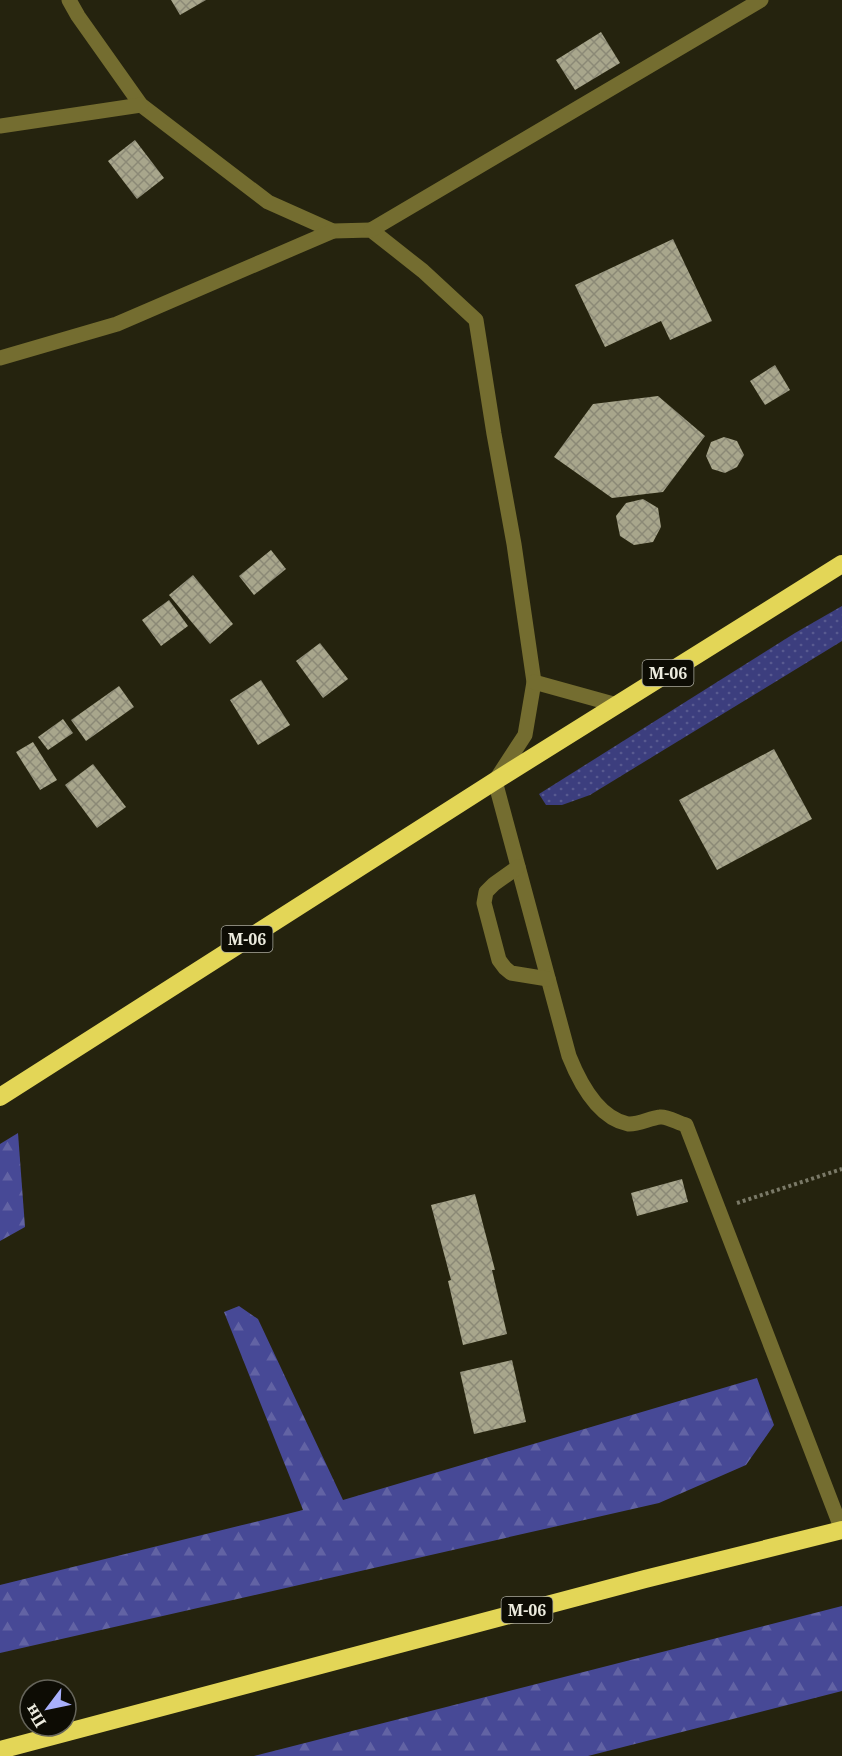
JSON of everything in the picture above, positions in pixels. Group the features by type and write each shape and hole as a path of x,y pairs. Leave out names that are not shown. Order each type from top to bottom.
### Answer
{"highway":[{"name":"М-06","path":"0,1097 495,781 842,564"},
{"name":"М-06","path":"0,1750 645,1579 842,1530"}],"street":[{"path":"69,0 141,105 268,202 333,231"},
{"path":"0,358 117,324 333,231 371,230 761,0"},
{"path":"0,126 141,105"},
{"path":"371,230 423,271 476,320 514,544 534,682 525,735 495,781 568,1056 576,1075 596,1103 609,1116 629,1124 662,1116 686,1125 842,1530"},
{"path":"534,682 617,705"},
{"path":"518,867 486,892 484,903 499,960 511,973 548,978"}],"path":[{"path":"719,1209 842,1169"}],"shaded area":[{"path":"842,606 842,641 590,795 562,805 546,805 539,794 795,633"}],"green space":[{"path":"18,1133 25,1227 0,1241 0,1144"},
{"path":"239,1306 258,1319 343,1500 757,1378 774,1425 746,1465 659,1503 0,1653 0,1585 303,1510 224,1312"},
{"path":"842,1606 842,1691 588,1756 254,1756"}],"building":[{"path":"171,0 206,0 180,15"},
{"path":"601,32 620,63 575,90 556,60"},
{"path":"135,140 164,178 137,199 108,161"},
{"path":"673,239 712,321 670,340 661,321 605,347 575,285"},
{"path":"775,365 790,390 765,405 750,381"},
{"path":"658,396 705,436 663,492 612,498 554,457 593,404"},
{"path":"724,437 737,441 744,455 737,467 725,473 712,469 706,456 711,442"},
{"path":"643,499 658,508 661,527 653,542 634,545 620,536 616,516 626,503"},
{"path":"271,550 286,569 254,595 239,576"},
{"path":"193,575 233,624 210,644 169,595"},
{"path":"169,600 188,626 161,646 142,620"},
{"path":"320,643 348,679 323,698 296,661"},
{"path":"261,680 290,725 258,745 230,700"},
{"path":"119,686 134,707 86,741 71,720"},
{"path":"63,719 73,733 48,750 38,737"},
{"path":"33,742 57,780 40,790 16,752"},
{"path":"774,749 812,819 717,870 679,800"},
{"path":"93,764 126,807 97,828 65,785"},
{"path":"682,1179 688,1202 637,1216 631,1193"},
{"path":"475,1194 495,1270 492,1270 507,1334 463,1345 448,1281 451,1280 431,1205"},
{"path":"512,1360 526,1422 474,1434 460,1372"}]}
